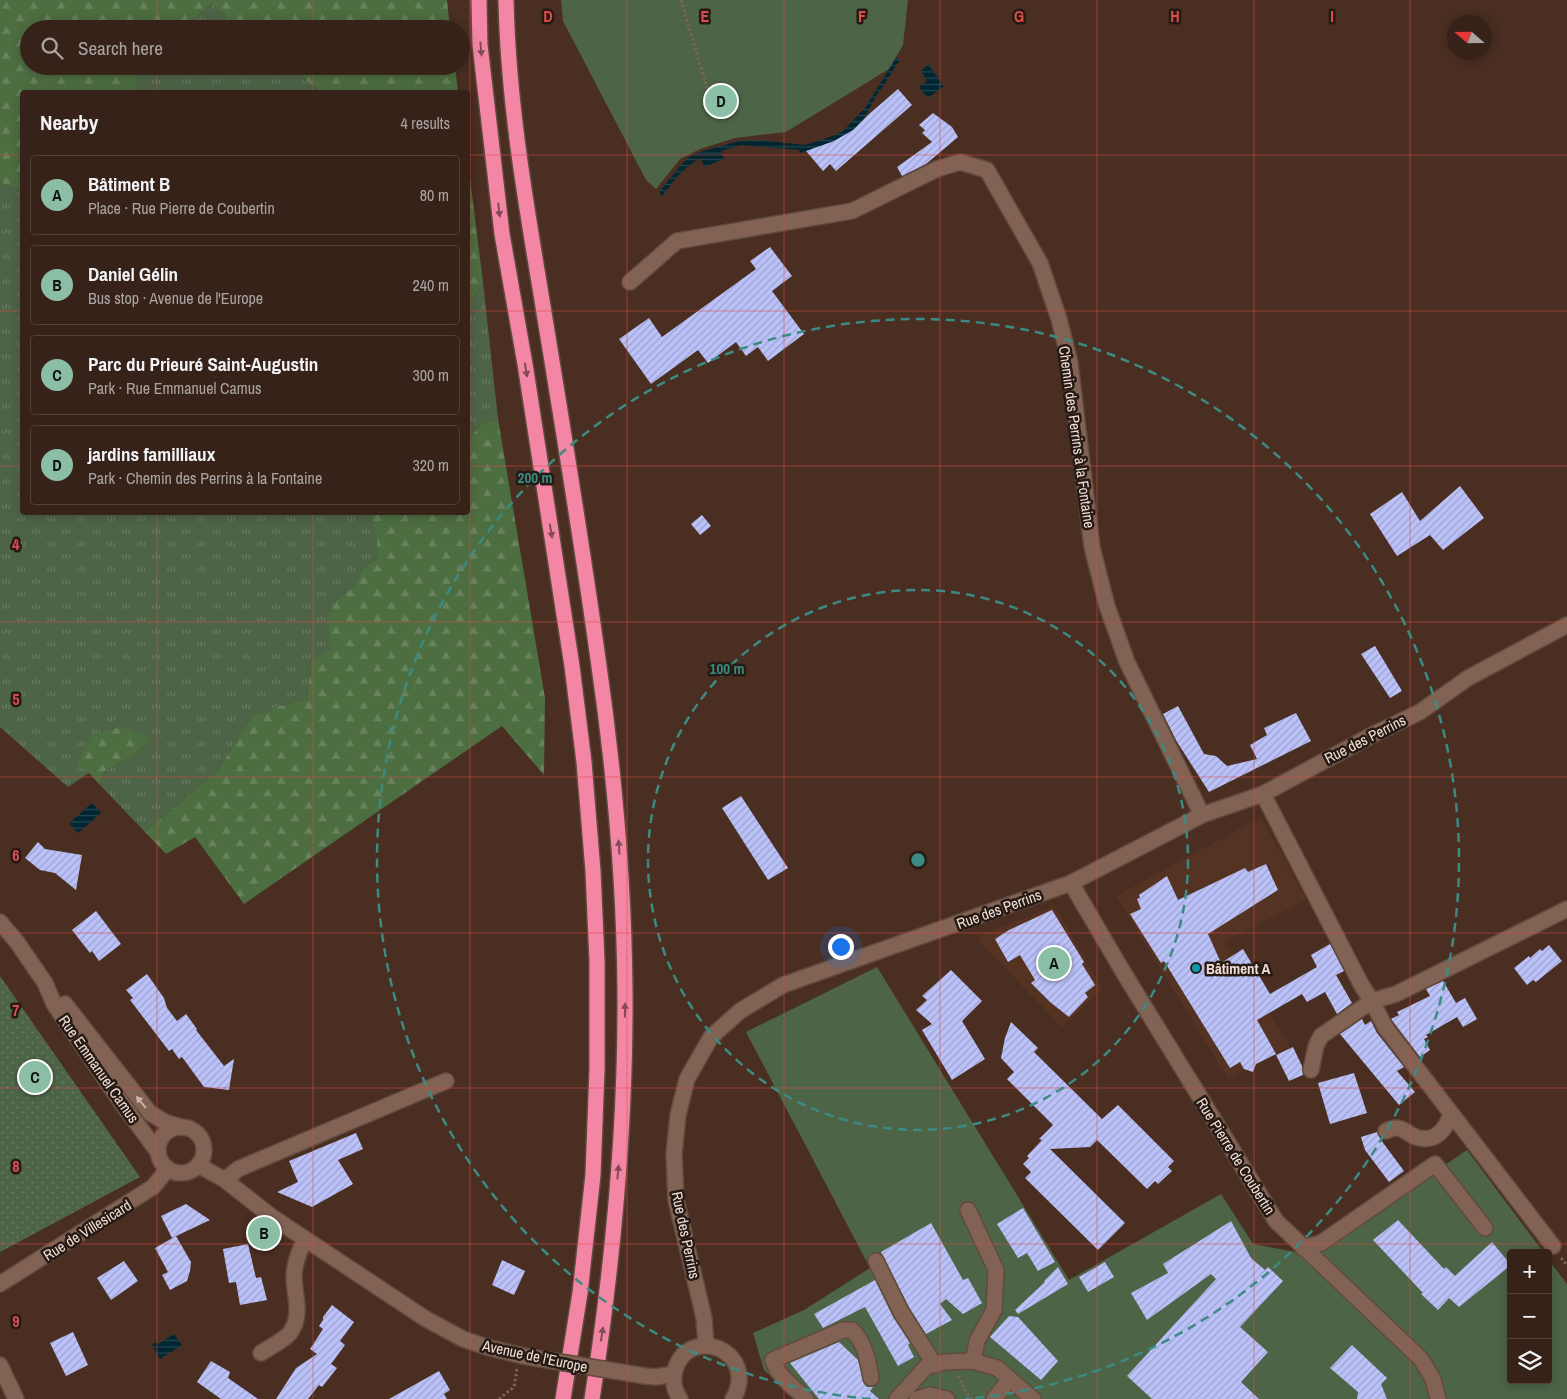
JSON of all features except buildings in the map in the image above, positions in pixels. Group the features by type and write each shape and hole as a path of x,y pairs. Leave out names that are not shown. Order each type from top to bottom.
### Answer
{"highway":[{"path":"479,0 480,45 501,224 572,666 584,762 593,872 597,961 593,1175 580,1293 563,1399"},
{"path":"506,0 507,42 513,107 524,190 598,657 609,738 623,904 625,990 620,1156 607,1295 592,1399"}],"street":[{"name":"Chemin des Perrins à la Fontaine","path":"630,282 677,241 852,211 938,170 960,162 987,170 1040,263 1059,319 1070,363 1092,547 1107,606 1128,662 1202,816"},
{"name":"Rue des Perrins","path":"706,1345 704,1318 676,1200 674,1154 678,1114 687,1079 711,1037 740,1011 783,985 1071,883 1202,816 1263,794 1374,734 1420,712 1468,678 1567,625"},
{"path":"1263,794 1385,1027 1553,1246"},
{"name":"Rue Pierre de Coubertin","path":"1071,883 1120,967 1276,1221 1421,1359 1433,1379 1438,1399"},
{"path":"1311,1070 1320,1036 1372,1001 1396,994 1567,909"},
{"name":"Rue Emmanuel Camus","path":"0,922 17,942 45,983 54,1004 121,1102 158,1152"},
{"name":"Rue Emmanuel Camus","path":"45,983 61,997 150,1113 164,1122 181,1127"},
{"path":"225,1180 238,1169 446,1081"},
{"path":"1386,1131 1392,1127 1400,1128 1419,1138 1428,1138 1439,1134 1446,1127 1451,1114"},
{"path":"181,1127 196,1133 204,1149 198,1166 183,1173 168,1170 160,1159 158,1152 160,1141 164,1135 172,1129 181,1127"},
{"path":"1303,1248 1320,1243 1434,1164 1485,1228"},
{"name":"Avenue de l'Europe","path":"198,1166 225,1180 259,1207 305,1239 426,1319 462,1339 521,1356 645,1376 656,1377 674,1374"},
{"name":"Rue de Villesicard","path":"0,1284 153,1188 168,1170"},
{"path":"965,1361 994,1310 996,1270 968,1210"},
{"path":"261,1353 289,1334 294,1325 298,1309 294,1275 305,1239"},
{"path":"876,1261 901,1312 935,1364"},
{"path":"806,1399 780,1374 774,1366 773,1360 843,1330 852,1330 859,1336 868,1361 871,1378"},
{"path":"680,1399 674,1383 674,1374 681,1357 688,1351 706,1345 717,1347 734,1360 740,1380 738,1391 733,1399"},
{"path":"897,1399 927,1366 965,1361 997,1368 1033,1399"},
{"path":"0,1365 16,1399"},
{"path":"994,1399 1010,1379"},
{"path":"917,1399 929,1395 947,1399"}],"path":[{"path":"681,0 716,119"},
{"path":"499,1399 514,1387 521,1356"},
{"path":"965,1361 959,1380 972,1399"}],"shaded area":[{"path":"1261,817 1307,900 1225,941 1290,1047 1228,1079 1116,896"},
{"path":"1055,906 1102,989 1062,1027 984,947 979,936"}],"green space":[{"path":"0,0 447,0 449,20 231,20 211,4 194,20 20,20 20,75 138,75 136,90 20,90 20,190 0,182"},
{"path":"561,0 908,0 903,45 889,69 786,132 735,138 700,149 680,159 656,189 646,180 563,21"},
{"path":"211,4 231,20 194,20"},
{"path":"138,75 299,75 318,90 136,90"},
{"path":"299,75 456,75 458,90 318,90"},
{"path":"470,179 483,282 470,305"},
{"path":"0,182 20,190 20,515 374,515 371,516 377,542 377,559 363,567 354,586 337,600 333,649 311,660 307,698 252,715 218,770 145,832 100,785 105,771 133,756 151,739 89,773 68,787 0,727"},
{"path":"483,282 498,419 481,424 470,438 470,305"},
{"path":"498,419 545,698 544,775 502,726 244,904 195,837 166,854 145,832 218,770 252,715 307,698 311,660 332,649 327,620 337,600 354,586 363,567 377,559 377,542 371,516 470,515 470,438 481,424"},
{"path":"122,727 151,739 133,756 105,771 100,785 89,773 77,765 92,734"},
{"path":"877,967 1069,1280 1221,1194 1253,1244 1301,1253 1322,1248 1467,1150 1541,1249 1507,1249 1507,1384 1552,1384 1552,1264 1567,1284 1567,1399 795,1399 764,1370 753,1333 804,1310 870,1268 746,1032"},
{"path":"0,976 140,1177 0,1252"}],"water":[{"path":"896,58 900,59 864,118 853,130 841,138 800,153 799,150 741,145 721,151 724,159 704,167 701,158 695,161 679,175 661,197 660,191 680,166 690,156 700,152 739,141 757,140 805,145 843,131 865,108"},
{"path":"928,64 944,86 928,98 919,87 927,81 921,71"},
{"path":"92,803 101,813 78,833 69,823"},
{"path":"174,1334 182,1345 160,1359 152,1345 156,1342 158,1344"}],"place":[{"name":"jardins familliaux","path":"721,101"},
{"name":"Bâtiment B","path":"1054,963"},
{"name":"Bâtiment A","path":"1196,968"},
{"name":"Parc du Prieuré Saint-Augustin","path":"35,1077"},
{"name":"Daniel Gélin","path":"264,1233"}]}
